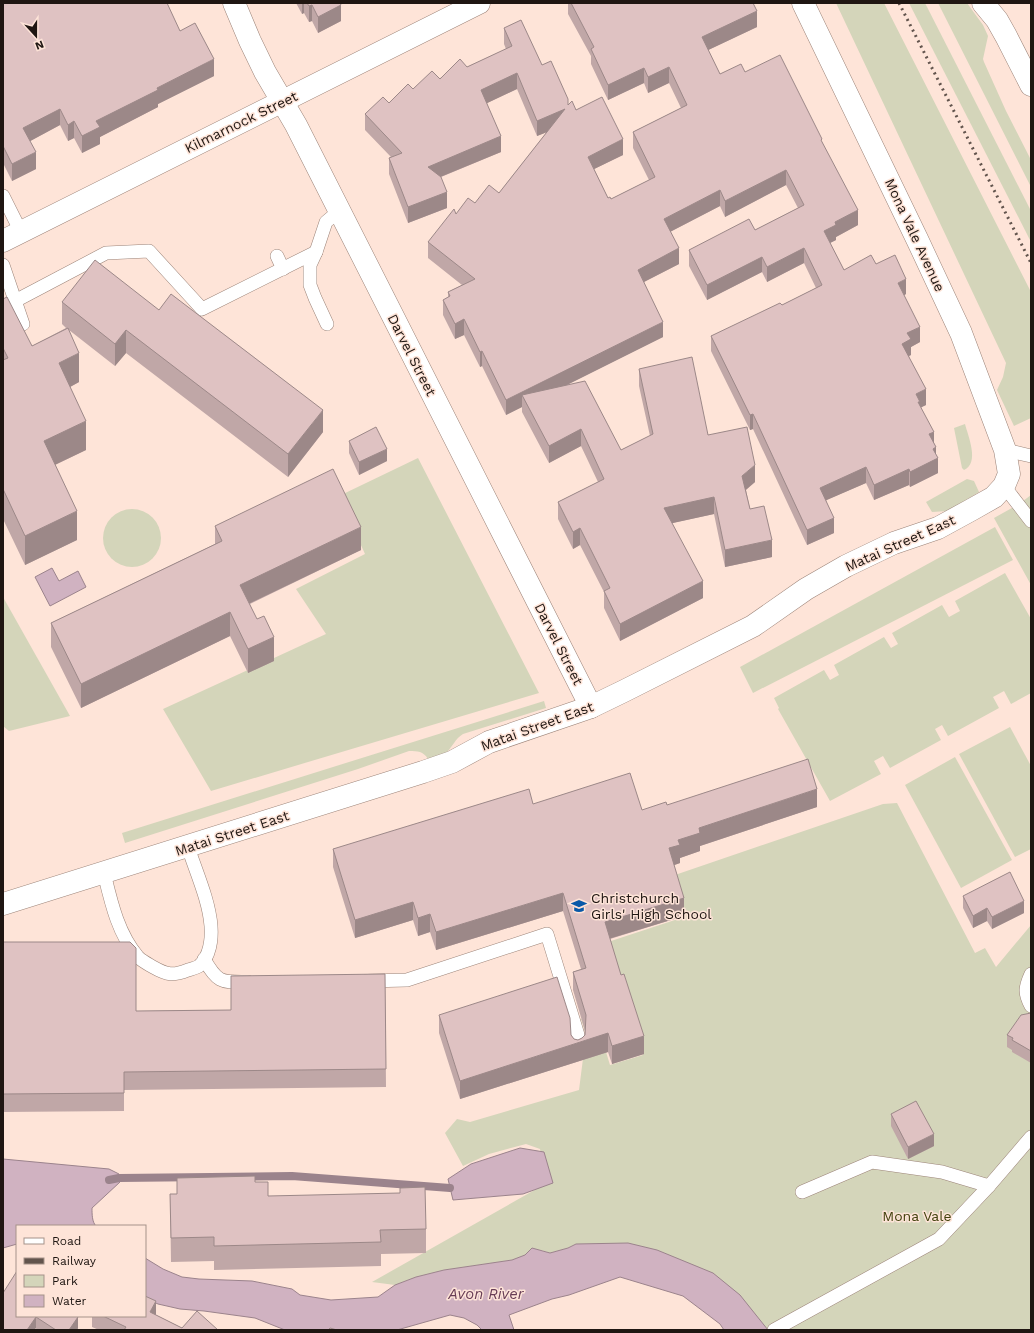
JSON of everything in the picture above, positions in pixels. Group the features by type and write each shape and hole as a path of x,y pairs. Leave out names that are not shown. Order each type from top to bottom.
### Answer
{"street":[{"name":"Darvel Street","path":"234,3 253,48 296,125 591,707"},
{"name":"Kilmarnock Street","path":"12,236 479,3"},
{"name":"Mona Vale Avenue","path":"803,3 961,333 1004,450 1006,480"},
{"path":"983,3 997,20 1031,85"},
{"name":"Matai Street East","path":"3,904 423,772 452,762 488,742 591,707 753,626 806,589 846,566 894,543 938,528 971,510 994,497 1006,480"}],"lane":[{"path":"3,196 12,236"},
{"path":"327,324 310,285 310,265 326,222 339,211"},
{"path":"15,301 106,253 149,251 202,309 316,252"},
{"path":"277,256 283,269"},
{"path":"3,265 23,324"},
{"path":"1004,450 1031,456"},
{"path":"1006,480 1031,521"},
{"path":"104,873 112,906 125,937 139,958 154,968 172,975 179,974 199,966 209,952 211,926 204,896 188,847"},
{"path":"358,982 407,980 547,934 578,1035 578,1050"},
{"path":"204,959 211,972 224,982 261,982"},
{"path":"1031,974 1025,988 1027,999 1031,1006"},
{"path":"775,1329 939,1239 990,1186 1031,1137"},
{"path":"802,1192 872,1162 942,1172 990,1186"}],"green space":[{"path":"836,3 884,3 1031,292 1031,418 1014,426 997,390 1003,377 1006,363"},
{"path":"909,3 925,3 1031,211 1031,242"},
{"path":"938,3 967,3 983,25 988,36 983,59 1006,111 1031,160 1031,187"},
{"path":"965,424 972,449 972,456 969,467 964,470 962,468 954,428"},
{"path":"418,458 539,693 211,791 163,709 326,634 296,589 365,554 339,496"},
{"path":"967,479 974,481 979,492 948,511 932,512 926,502"},
{"path":"1031,495 1031,585 994,518 1019,504"},
{"path":"126,509 138,509 153,517 161,532 161,544 153,559 138,567 126,567 111,559 103,544 103,532 111,517"},
{"path":"995,527 1013,560 753,693 740,667"},
{"path":"1005,573 1031,619 1031,693 1011,704 1004,691 993,697 999,708 948,736 942,725 935,729 941,740 890,768 883,756 874,761 881,774 830,801 778,709 779,708 774,698 824,670 830,680 839,675 834,665 884,637 891,648 898,644 892,633 942,605 949,617 960,611 955,601"},
{"path":"3,597 70,716 9,731 3,726"},
{"path":"544,701 546,708 463,734 447,752 440,755 428,759 420,752 409,751 358,769 125,843 122,833"},
{"path":"1010,727 1031,766 1031,849 1015,857 959,754"},
{"path":"955,757 1012,860 961,888 905,785"},
{"name":"Mona Vale","path":"897,803 975,953 985,948 996,967 1031,925 1031,1330 768,1330 756,1316 680,1261 657,1250 576,1244 550,1253 541,1250 512,1260 444,1270 416,1277 395,1285 372,1282 547,1183 540,1149 526,1144 489,1154 463,1166 445,1133 457,1119 470,1122 579,1090 586,1035 581,1019 595,1016 610,1065 643,1055 608,942 684,917 672,876 883,804"}],"water":[{"path":"52,568 59,581 78,571 86,587 50,606 35,577"},
{"path":"520,1148 544,1152 553,1183 523,1194 453,1200 448,1179 471,1164"},
{"path":"3,1159 109,1169 119,1174 120,1182 92,1208 93,1220 96,1225 16,1225 16,1244 3,1248"},
{"name":"Avon River","path":"628,1243 657,1250 713,1273 740,1295 768,1330 724,1330 720,1324 683,1296 620,1277 569,1295 552,1299 509,1315 514,1330 482,1330 477,1325 464,1318 450,1315 397,1330 285,1330 255,1318 180,1309 158,1304 146,1298 146,1259 163,1269 182,1277 252,1281 292,1289 300,1295 331,1300 378,1297 395,1285 416,1277 444,1270 512,1260 525,1255 532,1248 550,1253 576,1244"}],"building":[{"path":"3,3 167,3 180,31 195,23 214,59 157,88 158,90 96,121 100,127 82,136 74,121 68,125 60,109 23,128 36,152 12,164 3,146"},
{"path":"307,3 340,3 341,5 318,17 312,5 309,6"},
{"path":"571,3 753,3 757,11 702,37 720,74 741,64 745,72 780,55 822,139 821,140 858,210 835,222 836,225 824,231 844,270 871,255 876,264 895,255 906,279 898,283 920,327 907,333 911,339 902,344 926,389 916,394 920,402 918,402 934,432 929,434 936,447 933,449 938,458 910,472 909,469 874,485 866,467 820,488 834,518 807,530 753,414 750,415 711,336 780,303 782,305 822,285 804,248 767,267 762,257 707,285 689,250 749,219 755,230 804,205 786,170 725,201 720,190 664,219 679,248 638,270 663,322 506,400 482,351 480,352 464,319 455,324 443,300 450,296 448,292 475,279 428,242 454,209 456,214 468,198 475,203 489,185 499,193 565,109 537,121 517,73 481,90 501,136 428,167 441,177 447,192 408,207 389,158 402,153 365,114 383,97 389,103 408,84 413,89 432,71 440,79 460,59 467,67 512,46 504,28 521,20 542,65 551,61 568,99 568,105 572,101 576,110 602,97 623,139 588,157 608,198 610,197 611,199 655,177 633,132 687,105 669,67 648,77 644,68 608,85 591,49 594,47"},
{"path":"95,260 159,310 171,294 323,410 288,454 126,330 115,344 62,302"},
{"path":"7,297 32,346 68,328 79,353 59,363 86,421 44,441 77,511 25,536 3,489 3,360 8,358 3,348 3,299"},
{"path":"692,357 708,435 747,427 755,465 742,476 750,509 764,506 772,540 725,550 714,497 664,508 703,581 620,624 604,591 610,588 580,528 573,532 558,502 604,479 581,429 549,446 522,395 585,381 621,450 653,434 639,369"},
{"path":"376,427 387,449 359,462 349,441"},
{"path":"333,469 361,527 240,585 257,619 264,616 274,637 248,649 230,612 81,684 51,623 222,541 215,526"},
{"path":"808,759 817,789 699,828 700,833 678,840 680,845 669,848 684,898 605,922 621,975 624,974 644,1036 612,1046 608,1033 460,1081 439,1015 557,977 570,1018 571,1035 574,1039 578,1040 585,1035 586,1015 573,972 586,968 563,893 436,932 430,914 418,918 413,902 355,920 333,849 529,789 533,804 630,773 642,810 666,802 667,805"},
{"path":"1010,872 1024,901 992,917 987,908 973,916 963,896"},
{"path":"3,942 130,942 136,948 136,1011 231,1010 231,976 385,974 386,1069 124,1072 124,1093 3,1094"},
{"path":"1031,1013 1031,1051 1012,1040 1013,1038 1007,1035 1021,1015"},
{"path":"916,1101 934,1134 908,1147 891,1114"},
{"path":"255,1176 255,1182 268,1182 268,1196 400,1193 400,1188 425,1187 426,1229 380,1230 381,1242 214,1246 214,1237 171,1238 170,1194 177,1194 177,1178"},
{"path":"16,1273 16,1317 36,1317 27,1330 3,1330 3,1293"},
{"path":"146,1296 156,1301 150,1312 182,1328 197,1311 218,1330 124,1330 126,1327 105,1317 146,1317"},
{"path":"36,1317 78,1317 69,1330 56,1330"}],"waterway":[{"path":"109,1180 119,1178 292,1176 450,1188"}],"railway":[{"path":"899,3 1031,263"}],"place":[{"name":"Christchurch Girls' High School","path":"579,906"}]}
